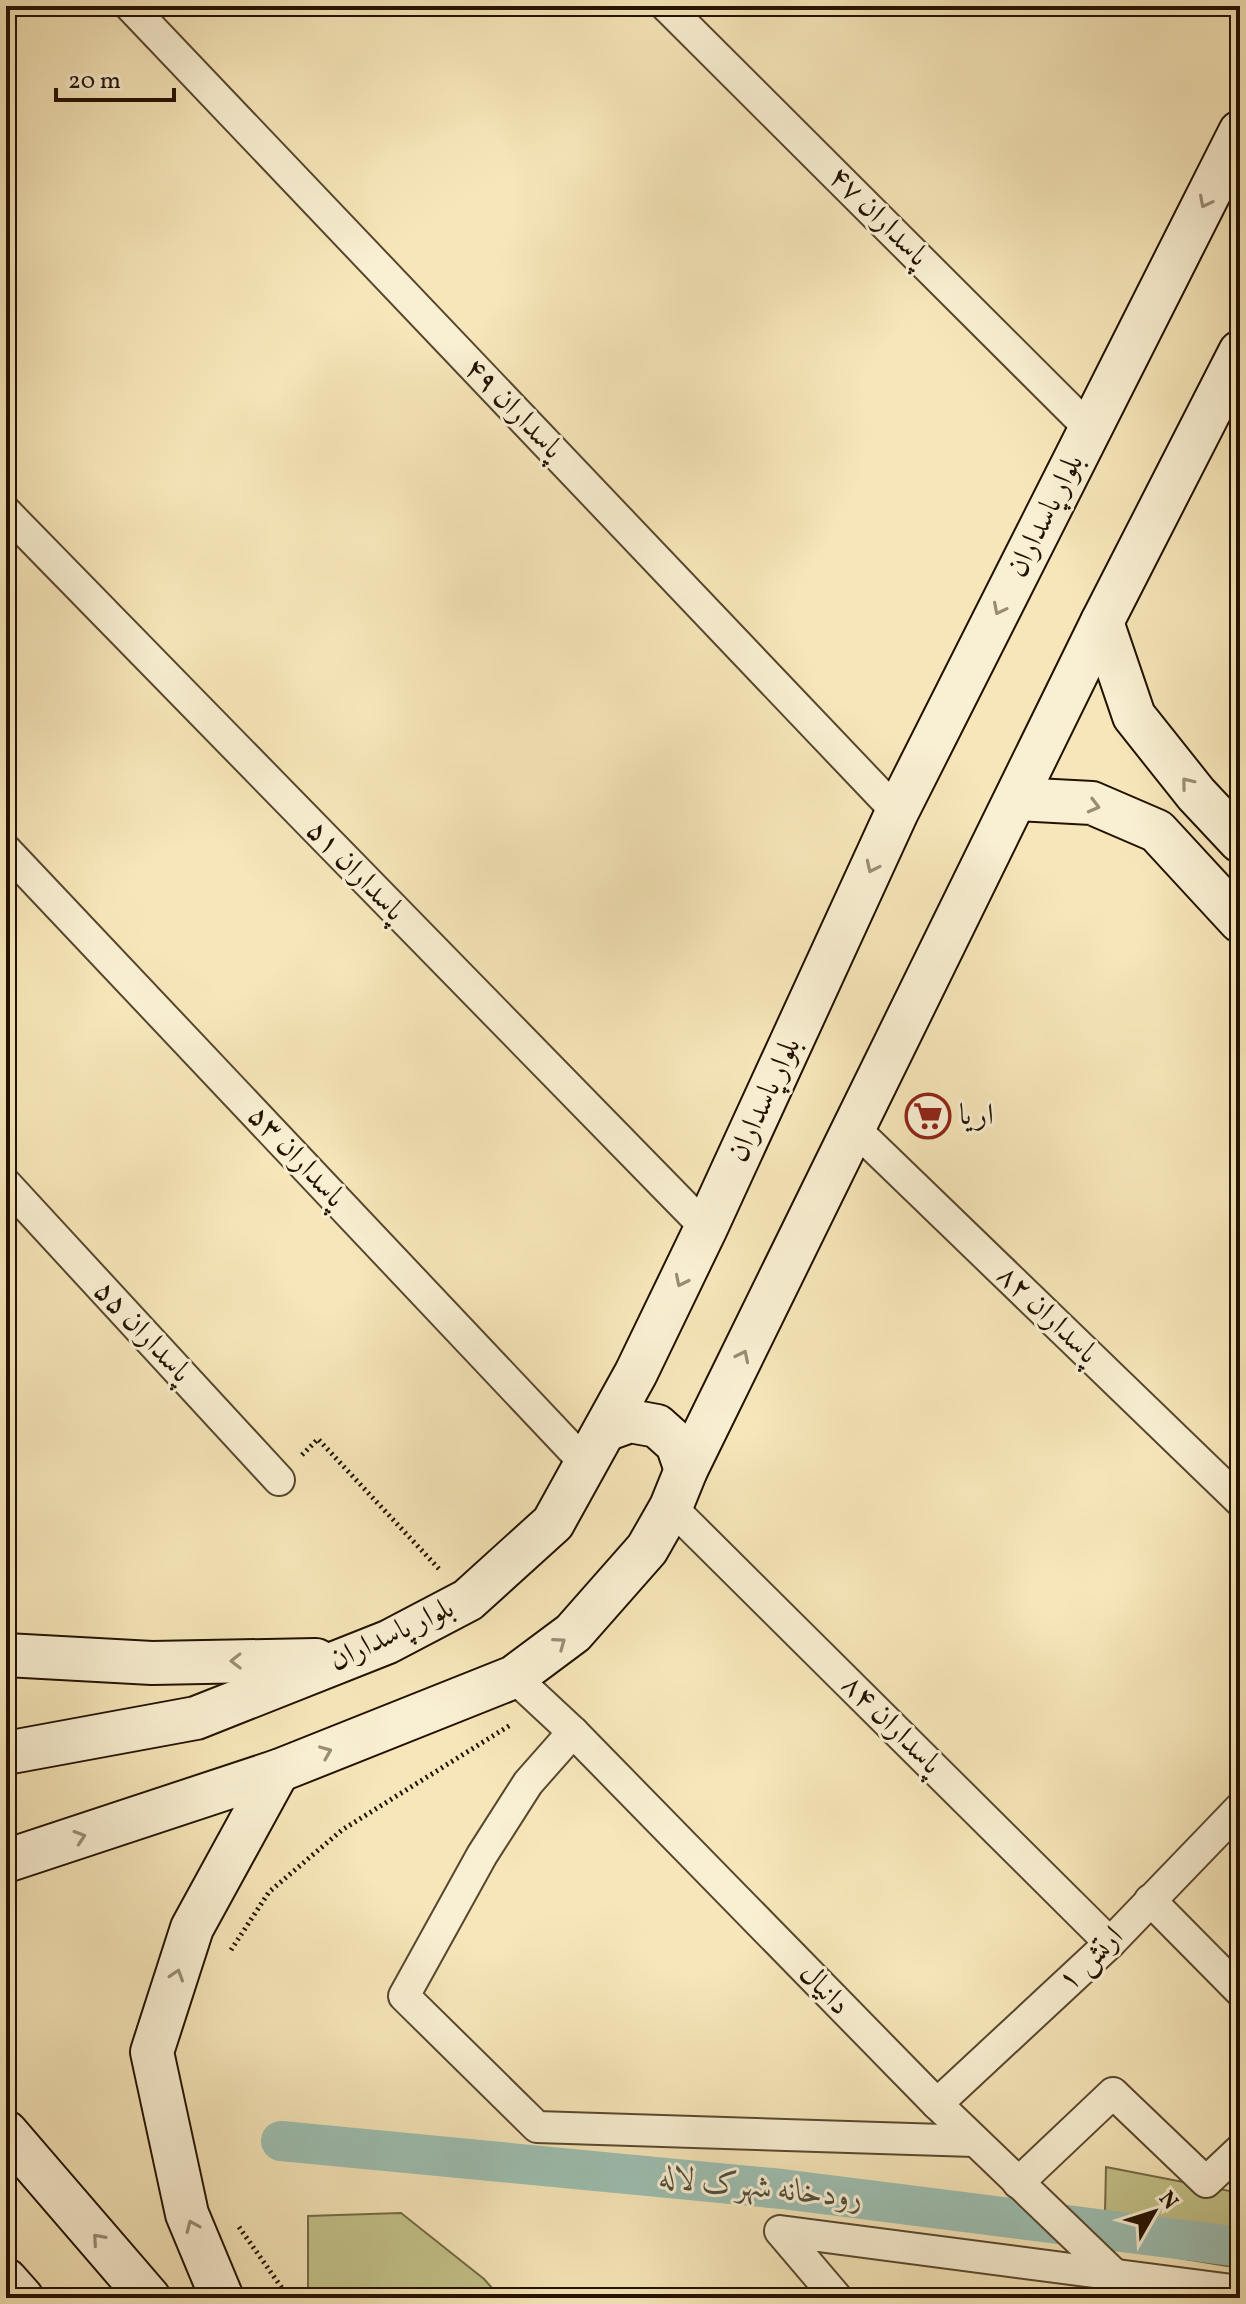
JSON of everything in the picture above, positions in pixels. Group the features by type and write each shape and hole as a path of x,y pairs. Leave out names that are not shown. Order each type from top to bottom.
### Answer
{"main road":[{"name":"بلوار پاسداران","path":"6,1753 196,1718 388,1642 468,1600 553,1523 636,1373 897,812 1240,132"},
{"path":"6,1861 278,1771 514,1677 573,1633 647,1549 1102,622 1240,352"},
{"path":"1102,622 1134,716 1196,794 1240,841"},
{"path":"1016,799 1092,803 1157,831 1240,921"},
{"path":"636,1373 645,1397 664,1415 689,1421 714,1414"},
{"path":"596,1447 630,1421 657,1426 677,1444 679,1488"},
{"path":"6,1655 152,1663 342,1660"},
{"path":"222,2298 187,2214 152,2052 192,1928 278,1771"},
{"path":"6,2132 149,2298"},
{"path":"6,2280 22,2298"}],"street":[{"name":"پاسداران ۴۹","path":"130,6 897,812"},
{"name":"پاسداران ۴۷","path":"666,6 1090,429"},
{"name":"پاسداران ۵۱","path":"6,512 706,1228"},
{"name":"پاسداران ۵۳","path":"6,850 596,1447"},
{"name":"پاسداران ۸۲","path":"855,1129 1240,1501"},
{"name":"پاسداران ۵۵","path":"6,1184 279,1480"},
{"name":"پاسداران ۸۴","path":"679,1488 1110,1943"},
{"name":"دانیال","path":"514,1677 573,1732 974,2141 1139,2298"},
{"path":"573,1732 528,1783 482,1855 404,1996 537,2127 974,2141"},
{"name":"ارتش ۱","path":"937,2104 1110,1943 1240,1808"},
{"path":"1150,1900 1240,1991"},
{"path":"1018,2183 1113,2093 1206,2182 1240,2150"},
{"path":"837,2298 780,2231 1240,2291"}],"path":[{"path":"279,1480 318,1439 468,1600"},
{"path":"230,1952 269,1892 342,1830 544,1705"},
{"path":"234,2214 239,2227 289,2298"}],"shaded area":[{"path":"1106,2167 1240,2193 1240,2268 1142,2252 1105,2213"},
{"path":"401,2213 484,2279 501,2298 308,2298 308,2216"}],"waterway":[{"name":"رودخانه شهرک لاله","path":"281,2141 782,2189 1240,2247"}],"place":[{"name":"اریا","path":"928,1116"}]}
